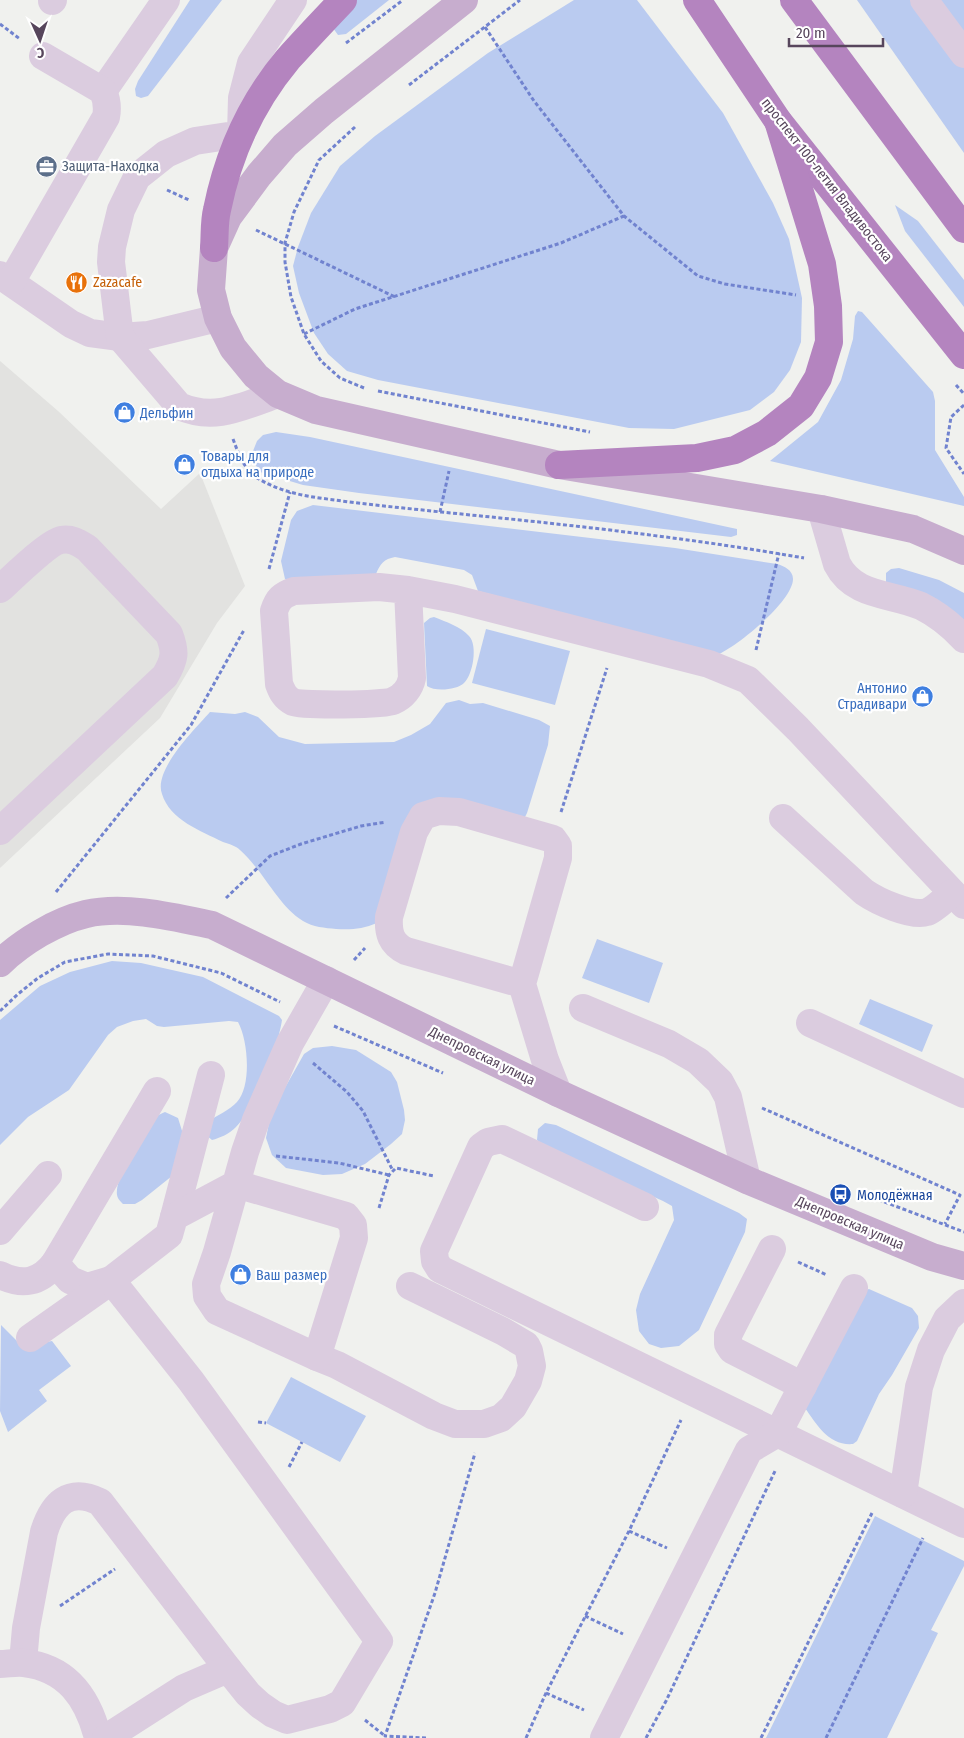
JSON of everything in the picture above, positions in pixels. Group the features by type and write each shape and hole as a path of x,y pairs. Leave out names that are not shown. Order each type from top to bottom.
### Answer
{"highway":[{"path":"214,248 216,212 225,175 240,134 258,101 287,61 342,0"},
{"name":"проспект 100-летия Владивостока","path":"697,0 778,121 964,355"},
{"path":"794,0 964,229"},
{"path":"559,465 698,458 735,450 767,433 800,406 818,378 828,342 828,306 822,264 778,121"}],"main road":[{"path":"464,0 324,110 285,144 228,217 214,248 211,290 218,318 233,348 256,376 278,394 316,410 559,465 821,510 913,529 964,551"},
{"name":"Днепровская улица","path":"0,963 48,929 86,914 121,911 167,915 212,925 558,1093 747,1180 932,1257 964,1266"}],"lane":[{"path":"103,91 166,0"},
{"path":"278,394 224,412 206,414 192,412 179,406 120,337 111,262 112,247 121,210 137,177 156,152 194,141 240,134 242,98 251,63 293,0"},
{"path":"924,0 960,43"},
{"path":"43,56 103,91 107,100 106,117 6,279 71,324 90,333 120,337 148,335 218,318"},
{"path":"821,510 837,564 848,579 858,587 921,607 950,624 964,639"},
{"path":"0,590 35,558 60,540 74,540 87,548 169,634 174,648 172,664 165,676 0,831"},
{"path":"408,590 412,678 411,685 402,695 392,702 321,705 292,702 282,694 279,684 274,611 278,600 284,594 294,591 379,587 408,590 455,599 709,664 748,680 798,729 958,899 927,912 910,912 875,900 783,818"},
{"path":"522,984 406,951 397,947 391,939 388,929 389,917 414,832 424,816 438,811 459,812 553,838 558,846 558,858 522,984 545,1060 558,1093"},
{"path":"326,980 290,1043 256,1120 244,1152 217,1252 206,1284 207,1296 217,1311 336,1365 434,1416 455,1424 484,1424 501,1418 513,1407 528,1382 532,1366 529,1350 526,1345 504,1332 410,1286"},
{"path":"583,1008 669,1044 698,1061 720,1082 728,1097 747,1180"},
{"path":"810,1023 964,1094"},
{"path":"30,1338 111,1280 169,1235 211,1075"},
{"path":"0,1275 20,1281 35,1281 48,1273 157,1091"},
{"path":"645,1207 502,1139 488,1142 481,1147 464,1183 434,1251 435,1261 440,1269 964,1524"},
{"path":"0,1232 48,1175"},
{"path":"174,1217 236,1184 346,1216 353,1225 354,1238 316,1357"},
{"path":"772,1249 728,1335 728,1344 732,1350 803,1386"},
{"path":"55,1263 70,1280 87,1287 111,1280"},
{"path":"98,1738 94,1721 87,1706 72,1684 51,1670 11,1663 26,1628 48,1519 56,1506 78,1494 90,1496 100,1502 248,1694 273,1714 287,1720 330,1710 342,1702 379,1641 191,1381 111,1280"},
{"path":"785,1437 803,1386 854,1288"},
{"path":"903,1494 919,1387 931,1350 947,1319 964,1303"},
{"path":"604,1738 749,1450 785,1437"},
{"path":"106,1738 184,1688 228,1669"}],"path":[{"path":"402,90 520,0"},
{"path":"0,24 20,39"},
{"path":"485,27 534,101 624,216 698,276 725,284 801,296"},
{"path":"359,124 318,160 294,212 285,243 285,262 291,297 304,334 321,361 340,378 364,388 595,433"},
{"path":"304,334 355,309 561,243 624,216"},
{"path":"285,243 396,297"},
{"path":"964,405 951,417 946,448 964,474"},
{"path":"267,575 290,492"},
{"path":"748,680 780,554"},
{"path":"56,892 191,724 246,626"},
{"path":"568,789 602,680"},
{"path":"222,901 270,856 301,844 361,826 424,816"},
{"path":"0,1011 38,978 65,962 108,954 153,956 221,973 270,997"},
{"path":"290,1043 347,1092 363,1111 393,1171"},
{"path":"754,1104 960,1194 944,1224"},
{"path":"244,1152 339,1163 389,1175"},
{"path":"772,1249 854,1288"},
{"path":"526,1738 546,1693 629,1530 683,1417"},
{"path":"426,1738 385,1736 435,1592 484,1424"},
{"path":"646,1738 666,1701 779,1464 785,1437"},
{"path":"761,1738 873,1510"},
{"path":"826,1738 936,1510"},
{"path":"629,1530 657,1543"},
{"path":"26,1628 114,1570"},
{"path":"585,1616 612,1629"},
{"path":"546,1693 577,1706"}],"shaded area":[{"path":"190,0 222,0 148,96 141,98 136,96 135,89 138,81"},
{"path":"356,0 389,0 346,34 338,35 333,28"},
{"path":"574,0 637,0 723,113 773,203 789,239 802,298 801,342 790,370 774,392 750,410 674,429 629,428 378,380 347,371 328,354 314,333 299,293 293,266 311,213 340,166 375,136 488,53"},
{"path":"857,0 964,0 964,153"},
{"path":"895,205 918,221 964,280 964,307 905,231"},
{"path":"858,311 862,312 933,392 935,401 935,450 964,497 964,506 770,461 818,422 841,380 853,339 855,316"},
{"path":"0,361 58,411 161,509 200,473 245,586 217,623 160,718 0,868"},
{"path":"276,432 310,437 737,529 737,535 731,537 303,485 260,472 253,461 253,451 257,441 263,435"},
{"path":"313,505 675,548 777,564 790,571 793,579 791,588 774,611 750,633 717,655 478,591 472,575 464,570 395,557 383,562 376,574 292,582 285,579 281,561 291,520 297,511"},
{"path":"899,568 939,580 964,593 964,623 886,584 886,573 891,569"},
{"path":"434,617 453,625 472,640 474,653 470,674 464,683 451,689 440,690 427,686 424,623"},
{"path":"486,629 570,651 555,705 472,683"},
{"path":"459,700 470,704 483,703 539,720 550,726 548,745 527,813 524,819 441,801 377,923 372,925 357,929 336,929 323,928 303,921 278,897 256,867 240,850 187,824 172,811 162,794 161,784 169,762 210,712 235,714 245,712 258,717 279,737 305,744 394,742 430,724 446,703"},
{"path":"597,939 663,963 649,1003 582,978"},
{"path":"112,961 141,963 203,977 279,1016 282,1020 276,1045 265,1076 251,1106 236,1127 227,1134 212,1140 206,1135 208,1122 231,1108 237,1102 245,1085 247,1074 246,1051 238,1022 229,1021 164,1027 157,1026 146,1019 133,1021 117,1027 108,1035 69,1090 28,1117 0,1145 0,1020 40,986 70,972"},
{"path":"870,999 933,1025 922,1052 859,1024"},
{"path":"332,1046 356,1050 391,1072 397,1082 404,1110 405,1120 402,1134 365,1164 342,1174 323,1175 286,1168 272,1155 266,1138 269,1123 282,1093 304,1054 313,1048"},
{"path":"165,1112 178,1118 183,1134 172,1176 135,1204 123,1204 117,1196 117,1190 129,1154 147,1122"},
{"path":"545,1123 556,1125 739,1213 747,1219 745,1232 699,1330 679,1346 661,1348 649,1344 639,1331 636,1310 640,1294 674,1220 672,1206 547,1149 537,1140 538,1129"},
{"path":"869,1289 912,1308 918,1316 919,1328 879,1394 857,1441 853,1444 845,1444 837,1442 824,1433 805,1408 860,1292"},
{"path":"1,1325 22,1346 52,1341 71,1366 39,1390 47,1401 8,1432 0,1411"},
{"path":"291,1377 366,1416 340,1462 266,1423"},
{"path":"875,1516 964,1561 964,1566 931,1630 938,1633 887,1738 766,1738"}],"place":[{"name":"Защита-Находка","path":"46,166"},
{"name":"Zazacafe","path":"77,282"},
{"name":"Дельфин","path":"124,413"},
{"name":"Товары для отдыха на природе","path":"185,464"},
{"name":"Антонио Страдивари","path":"923,696"},
{"name":"Молодёжная","path":"841,1195"},
{"name":"Ваш размер","path":"240,1275"}]}
